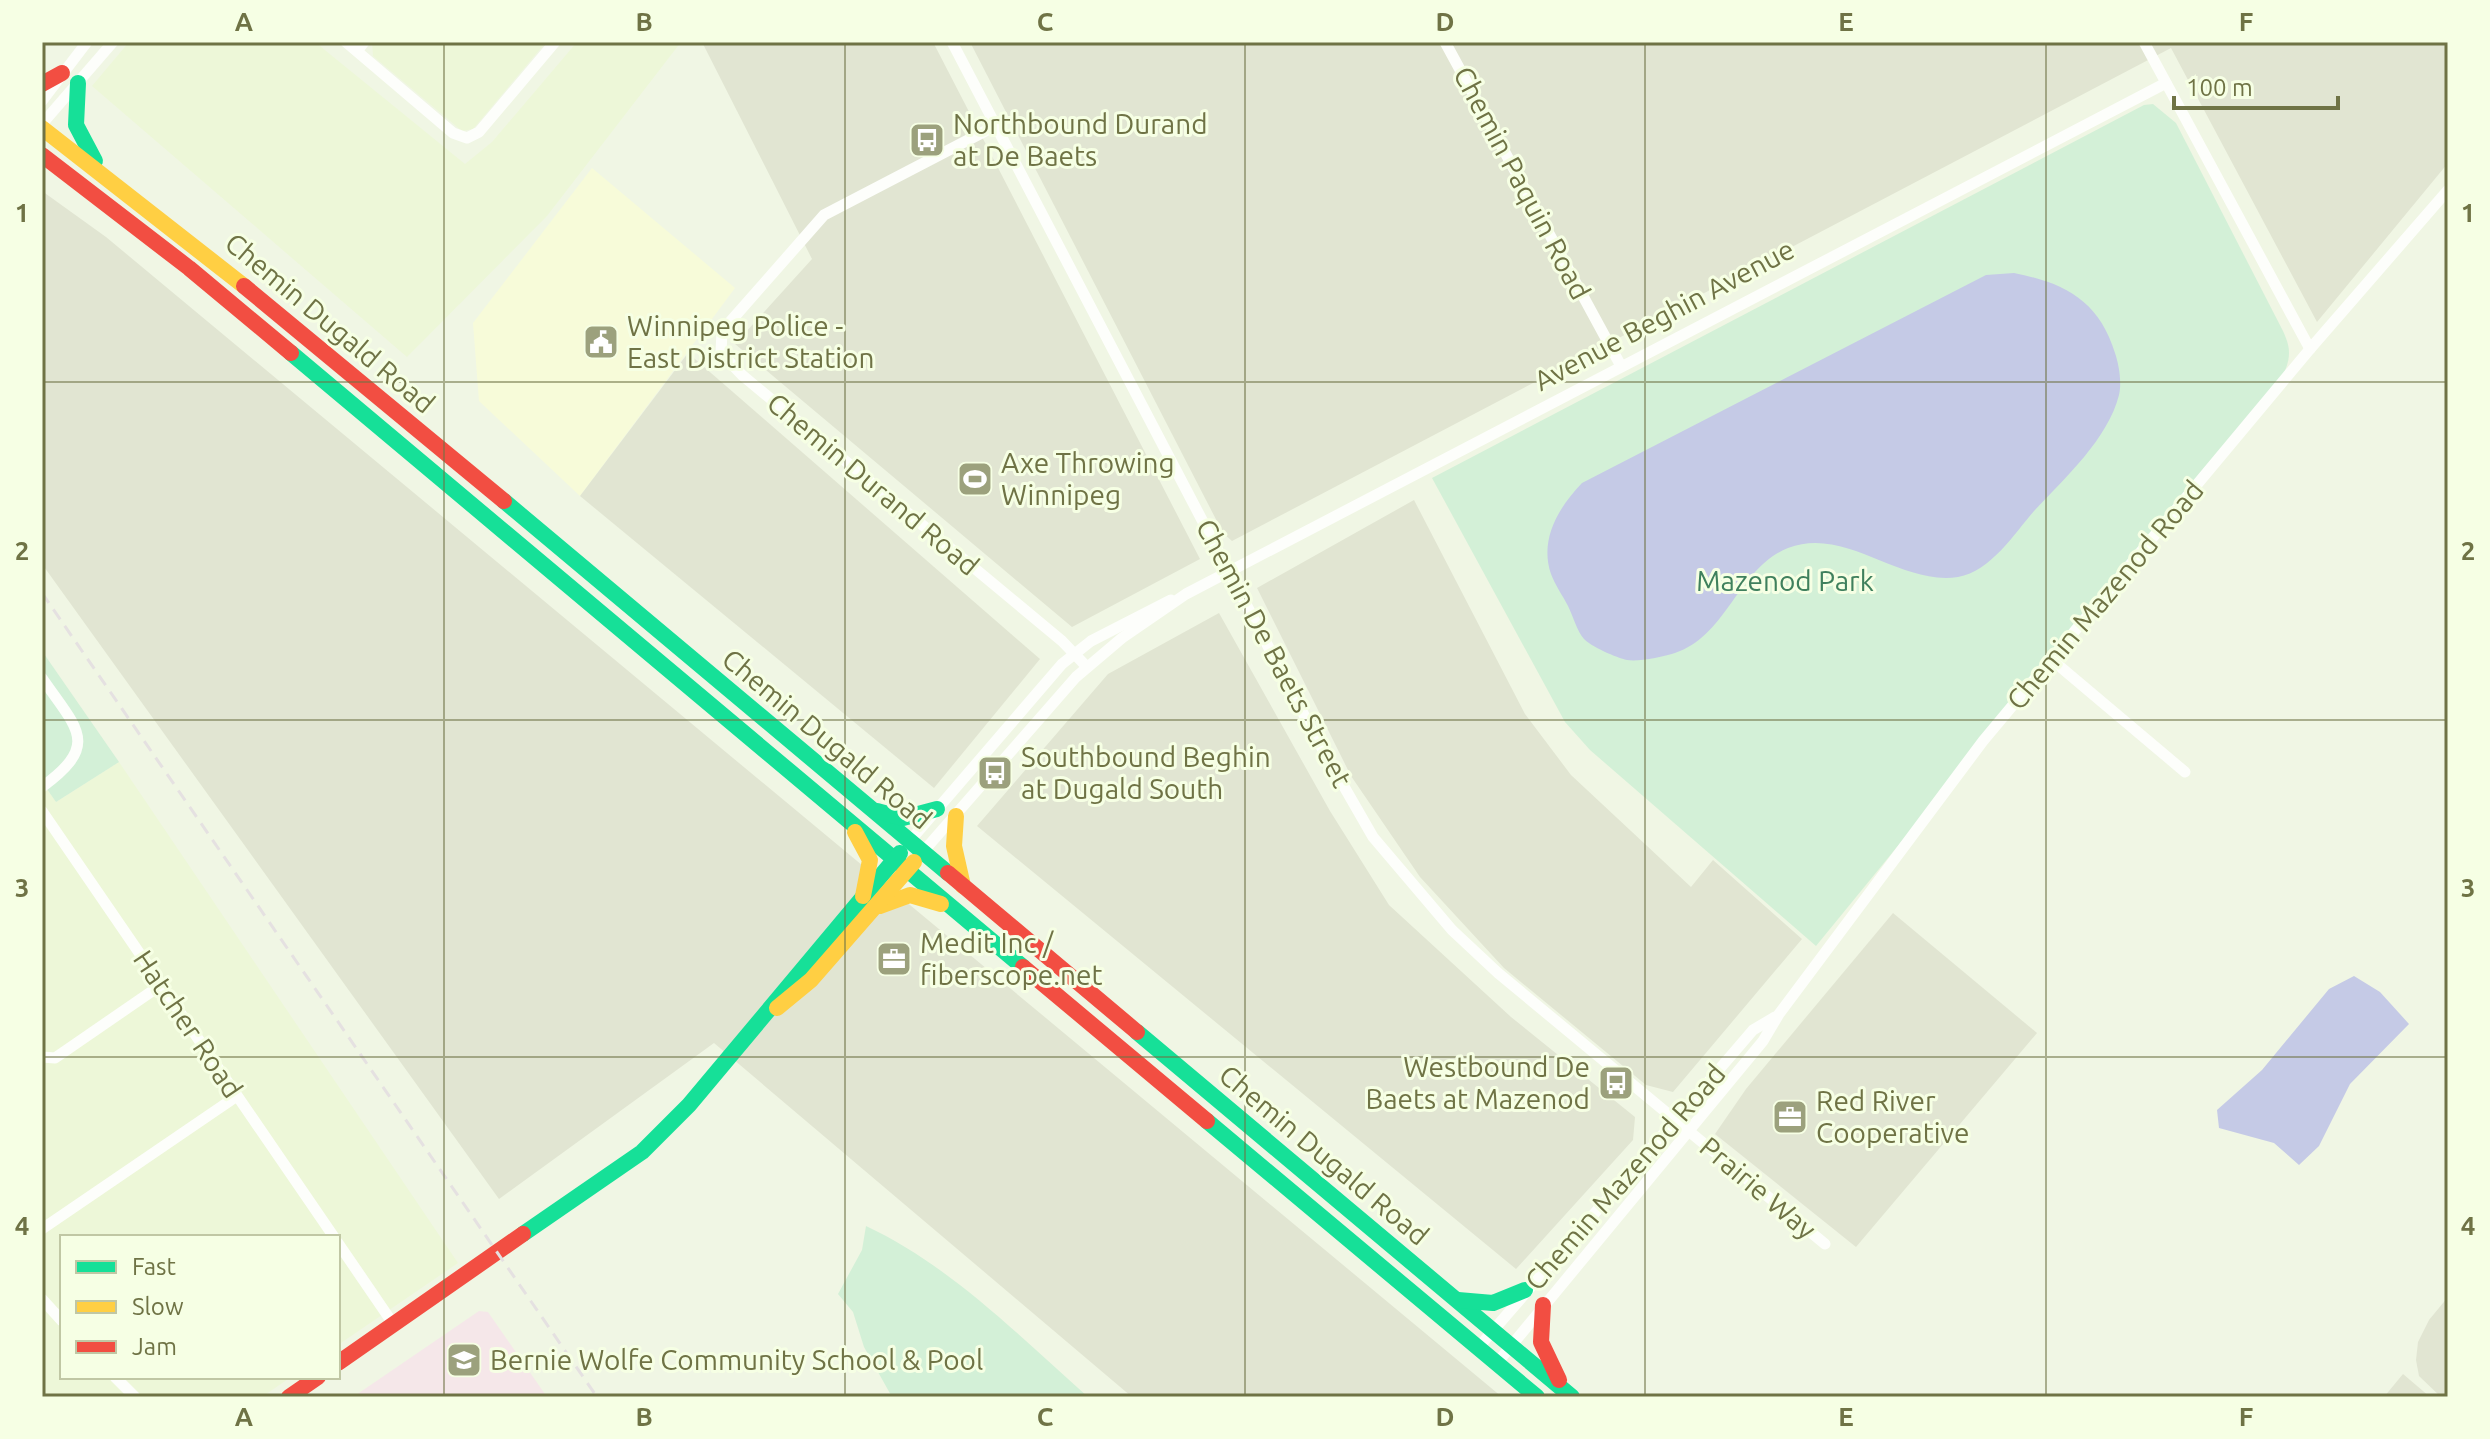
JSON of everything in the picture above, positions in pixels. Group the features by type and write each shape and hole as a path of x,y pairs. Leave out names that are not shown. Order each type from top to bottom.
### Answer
{"main road":[{"path":"42,84 62,73"},
{"path":"78,83 73,119 78,137 106,175"},
{"name":"Chemin Dugald Road","path":"42,126 397,411 1571,1396"},
{"name":"Chemin Dugald Road","path":"42,155 189,268 1537,1397"},
{"path":"871,809 903,818 937,809"},
{"path":"956,816 954,846 963,886"},
{"path":"846,818 870,860 866,906 910,895 928,897 952,909"},
{"name":"Avenue Beghin Avenue","path":"340,1362 600,1184 662,1133 752,1031 798,971 866,906 916,848"},
{"path":"1455,1299 1475,1305 1491,1304 1505,1301 1525,1290"},
{"path":"1543,1305 1541,1342 1550,1366 1571,1396"},
{"path":"289,1397 315,1379"}],"street":[{"path":"42,101 87,42"},
{"path":"42,126 113,42"},
{"path":"346,42 360,47 453,133 467,138 479,132 555,42"},
{"name":"Chemin De Baets Street","path":"952,42 1231,571 1306,720 1373,837 1452,930 1552,1020 1691,1132"},
{"name":"Chemin Paquin Road","path":"1445,42 1621,366"},
{"path":"2144,42 2310,349"},
{"name":"Avenue Beghin Avenue","path":"916,848 937,809 1050,677 1074,654 1127,621 1231,571 2166,83"},
{"name":"Chemin Durand Road","path":"995,126 824,215 722,331 721,353 1087,667"},
{"name":"Chemin Mazenod Road","path":"1497,1363 1691,1132 1763,1041 1779,1014 1983,741 2310,349 2448,190"},
{"name":"Avenue Beghin Avenue","path":"916,848 956,816 1087,667 1186,594"},
{"path":"2051,659 2185,772"},
{"path":"42,678 75,726 79,744 70,767 42,787"},
{"name":"Hatcher Road","path":"42,811 333,1235"},
{"path":"42,1057 55,1058 161,985"},
{"name":"Chemin Mazenod Road","path":"1478,1348 1753,1030 1779,1014"},
{"path":"42,1229 237,1096"},
{"name":"Prairie Way","path":"1691,1132 1825,1244"},
{"path":"340,1246 394,1325"},
{"path":"42,1299 60,1319"},
{"path":"117,1379 135,1397"}],"shaded area":[{"path":"129,42 315,42 465,164 492,142 577,42 681,42 547,216 407,357 92,86"},
{"path":"372,42 546,42 473,129 462,131 373,56"},
{"path":"702,42 933,42 1200,559 1072,627 735,344 812,259"},
{"path":"970,42 2448,42 2448,163 2317,322 2171,48 1232,541 1223,533"},
{"path":"592,168 735,288 580,496 479,401 473,323"},
{"path":"42,191 106,237 1502,1397 1132,1397 714,1043 499,1199 42,564"},
{"path":"688,353 1040,659 934,788 580,496"},
{"path":"1414,500 1525,714 1571,775 1691,887 1713,860 1802,939 1673,1092 1646,1085 1504,968 1420,877 1351,776 1257,588"},
{"path":"1219,613 1330,811 1389,905 1511,1017 1635,1117 1633,1140 1516,1269 977,826 1108,674"},
{"path":"119,762 458,1263 340,1344 340,1235 60,1235 60,1379 288,1379 262,1397 42,1397 42,782 56,802"},
{"path":"1893,913 2037,1033 1856,1247 1715,1134 1746,1089"},
{"path":"2448,1297 2448,1397 2441,1397 2419,1376 2416,1360 2418,1342 2429,1320"},
{"name":"Bernie Wolfe Community School & Pool","path":"479,1311 488,1312 547,1397 353,1397"},
{"path":"2403,1374 2430,1397 2384,1397"}],"green space":[{"name":"Mazenod Park","path":"2153,104 2176,123 2283,331 2289,353 2286,369 1816,946 1590,750 1565,722 1432,478 2144,105"},
{"path":"42,651 119,762 56,802 42,782"},
{"path":"866,1226 897,1242 955,1281 1088,1397 892,1397 864,1347 853,1312 838,1294 862,1250"}],"water":[{"path":"2014,273 2049,282 2078,297 2089,307 2100,320 2115,353 2120,390 2113,411 2095,443 1991,560 1958,577 1936,577 1915,573 1852,550 1810,543 1788,548 1771,558 1757,570 1708,632 1675,653 1651,659 1627,660 1584,639 1551,574 1548,561 1553,524 1582,483 1986,275"},
{"path":"2354,976 2380,992 2409,1024 2350,1084 2319,1146 2299,1165 2274,1143 2219,1128 2217,1110 2262,1070 2329,989"}],"railway":[{"path":"42,593 597,1397"}],"traffic: fast":[{"path":"78,83 76,125 95,161"},
{"path":"291,353 1023,967"},
{"path":"504,501 948,873"},
{"path":"877,811 903,818 937,809"},
{"path":"523,1234 642,1152 689,1105 900,853"},
{"path":"1137,1032 1572,1397"},
{"path":"1207,1121 1537,1397"},
{"path":"1458,1300 1493,1303 1525,1290"}],"traffic: slow":[{"path":"42,128 244,286"},
{"path":"956,816 954,846 963,886"},
{"path":"855,832 870,860 863,896"},
{"path":"777,1008 811,980 914,862"},
{"path":"880,906 910,895 941,904"}],"traffic: jam":[{"path":"42,84 62,73"},
{"path":"42,155 189,268 291,353"},
{"path":"244,286 504,501"},
{"path":"948,873 1137,1032"},
{"path":"1023,967 1207,1121"},
{"path":"340,1362 523,1234"},
{"path":"1543,1305 1541,1342 1559,1380"},
{"path":"289,1397 315,1379"}],"place":[{"name":"Northbound Durand at De Baets","path":"927,140"},
{"name":"Winnipeg Police - East District Station","path":"601,342"},
{"name":"Axe Throwing Winnipeg","path":"975,479"},
{"name":"Southbound Beghin at Dugald South","path":"995,773"},
{"name":"Medit Inc / fiberscope.net","path":"894,959"},
{"name":"Westbound De Baets at Mazenod","path":"1616,1083"},
{"name":"Red River Cooperative","path":"1790,1117"},
{"name":"Bernie Wolfe Community School & Pool","path":"464,1360"}]}
